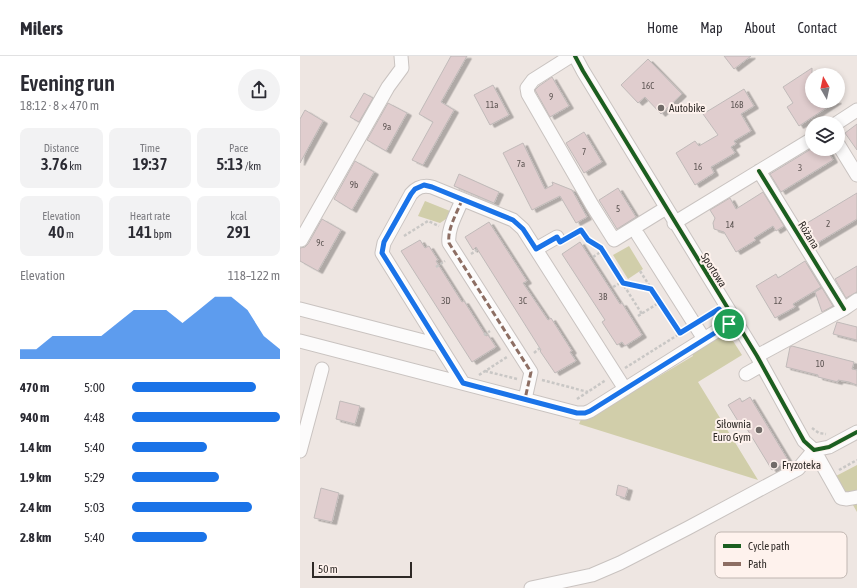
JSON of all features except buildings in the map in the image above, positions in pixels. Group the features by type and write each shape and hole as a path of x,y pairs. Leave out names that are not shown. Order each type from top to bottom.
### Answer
{"street":[{"path":"301,240 388,87 402,68 401,56"},
{"path":"571,56 533,80 527,88 528,94 614,240 666,208"},
{"name":"Sportowa","path":"575,56 732,322 759,360 804,441 814,450 841,498 847,499 857,497"},
{"path":"845,118 857,110"},
{"path":"674,223 805,143"},
{"path":"845,155 857,175"},
{"name":"Różana","path":"759,171 844,308"},
{"path":"469,381 439,345 382,253 384,242 415,189 424,185 513,220 523,229 611,377 625,389"},
{"path":"462,200 450,230 448,238 449,243 532,372 525,399"},
{"path":"638,235 704,339"},
{"path":"536,249 557,237"},
{"path":"746,374 759,360 857,300"},
{"path":"300,309 439,345"},
{"path":"300,341 469,381 525,399 577,413 585,413 732,322"},
{"path":"300,451 322,369"},
{"path":"531,588 592,575 620,563 798,469 814,450 829,447 857,432"}],"path":[{"path":"398,240 428,221 450,230"},
{"path":"557,237 560,242 581,230 588,240 602,250 642,314"},
{"path":"593,257 602,250"},
{"path":"640,271 680,333"},
{"path":"613,287 622,282 651,289"},
{"path":"638,316 660,302"},
{"path":"576,400 719,309 732,322"},
{"path":"469,381 518,351"},
{"path":"486,371 588,392"},
{"path":"602,374 611,377"},
{"path":"834,473 857,460"}],"shaded area":[{"path":"425,201 455,213 440,223 418,216"},
{"path":"629,246 643,269 628,279 613,255"},
{"path":"726,330 742,355 698,382 758,480 579,424 582,417 649,377 651,381 693,356 691,352"},
{"path":"857,465 857,512 836,476"}],"marked path":[{"path":"462,200 449,232 449,243 531,372 525,399"}],"cycle path":[{"path":"575,56 757,356 804,441 814,450 829,447 857,432"},
{"path":"759,171 844,309"}],"place":[{"name":"Autobike","path":"661,108"},
{"name":"Siłownia Euro Gym","path":"759,430"},
{"name":"Fryzoteka","path":"774,465"}],"route":[{"path":"424,185 513,220 523,229 536,249 557,237 560,242 581,230 588,240 601,248 623,283 651,289 680,333 719,309 729,324 590,411 585,413 577,413 463,383 382,253 384,242 411,194 415,189 424,185"}]}
